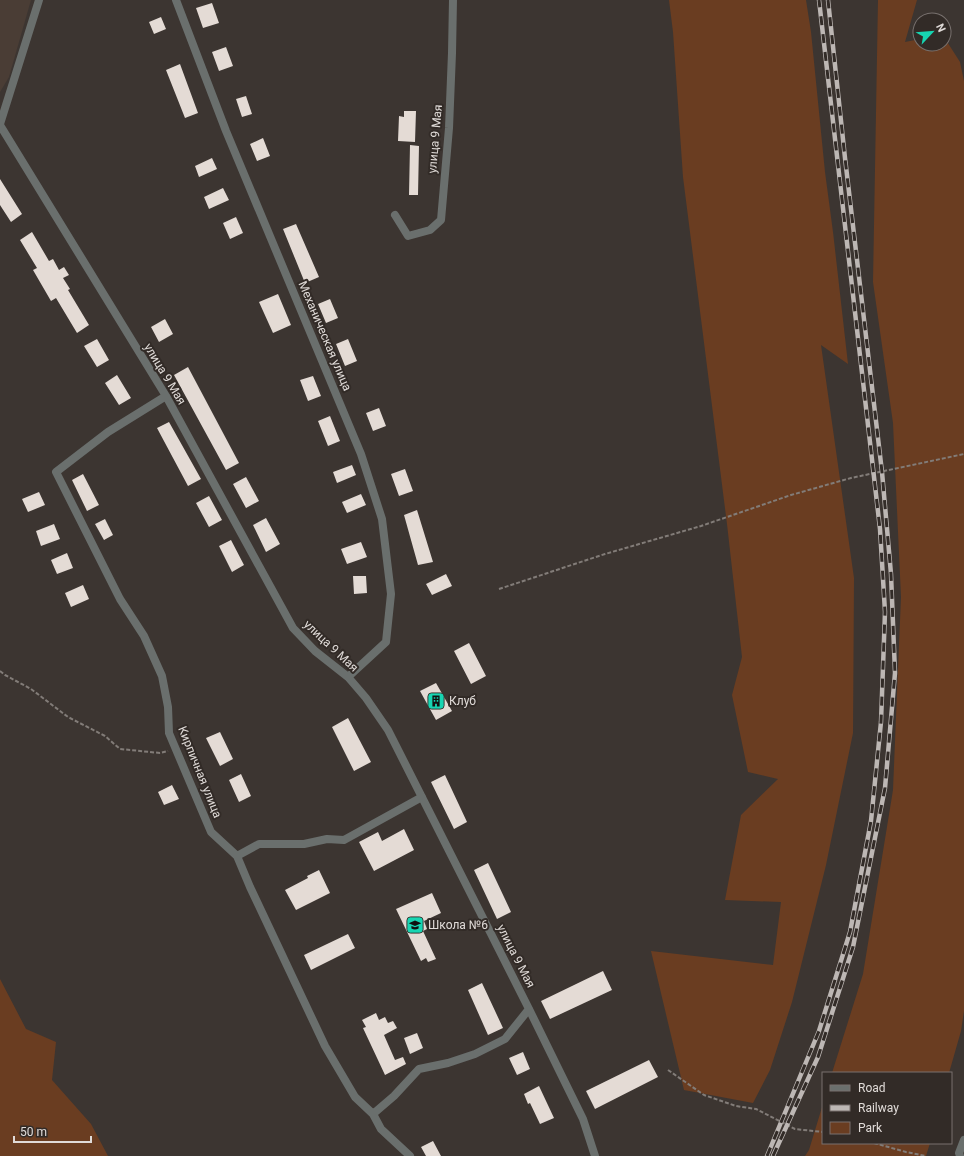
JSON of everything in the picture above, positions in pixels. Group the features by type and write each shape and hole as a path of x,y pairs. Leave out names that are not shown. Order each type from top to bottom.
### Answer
{"street":[{"path":"0,125 39,0"},
{"name":"Механическая улица","path":"176,0 226,131 361,454 382,519 391,594 386,642 348,677"},
{"name":"улица 9 Мая","path":"395,216 408,236 430,230 441,220 449,128 453,0"},
{"name":"улица 9 Мая","path":"0,125 166,396 293,628 315,651 348,677 366,698 388,730 583,1119 595,1156"},
{"name":"Кирпичная улица","path":"166,396 108,432 56,472 120,599 144,636 162,676 168,707 169,733 211,832 237,856 250,887 325,1046 355,1097 372,1114 381,1129 410,1156"},
{"path":"237,856 259,844 304,844 327,839 344,840 422,797"},
{"path":"372,1114 394,1096 419,1069 448,1063 475,1054 505,1039 529,1009"},
{"path":"960,1156 959,1153 964,1140"}],"path":[{"path":"499,589 605,554 701,526 851,478 964,454"},
{"path":"0,671 31,689 68,717 105,736 120,749 160,753 175,750"},
{"path":"668,1070 704,1095 736,1106 756,1109 795,1129 822,1132"},
{"path":"878,1144 926,1156"}],"shaded area":[{"path":"0,0 31,0 9,77 0,92"}],"green space":[{"path":"669,0 806,0 811,32 825,172 848,364 821,345 854,578 853,733 826,865 792,1002 770,1070 753,1103 684,1090 651,951 773,965 781,902 725,900 741,815 778,779 748,772 732,695 742,657 727,524 683,177 673,32"},
{"path":"878,0 917,0 914,12 912,12 912,18 905,42 912,41 912,52 952,52 952,50 960,62 964,81 964,1011 961,1031 949,1072 832,1072 863,974 893,790 901,597 893,423 873,282"},
{"path":"0,979 26,1029 56,1042 52,1080 91,1124 108,1156 0,1156"},
{"path":"822,1107 822,1144 930,1144 926,1156 805,1156 809,1150"}],"building":[{"path":"212,3 219,23 203,28 196,8"},
{"path":"161,17 166,29 154,34 149,22"},
{"path":"226,47 233,66 219,71 212,52"},
{"path":"180,64 198,113 185,118 166,70"},
{"path":"246,96 252,114 242,117 236,99"},
{"path":"404,111 416,111 415,142 398,141 399,116 404,117"},
{"path":"263,138 270,156 257,161 250,144"},
{"path":"410,145 419,146 418,195 409,195"},
{"path":"212,158 217,169 199,177 195,166"},
{"path":"0,179 22,214 11,222 0,205"},
{"path":"223,188 229,200 209,209 204,197"},
{"path":"236,217 243,233 230,239 223,223"},
{"path":"296,224 319,277 305,283 283,229"},
{"path":"32,232 49,261 53,259 59,270 64,267 69,275 63,278 70,289 68,290 89,325 77,333 56,298 51,301 33,270 37,268 20,240"},
{"path":"278,294 291,325 273,333 259,302"},
{"path":"330,299 338,318 326,323 318,304"},
{"path":"165,319 173,334 159,342 151,327"},
{"path":"97,339 109,360 97,367 84,346"},
{"path":"348,339 357,361 345,366 336,344"},
{"path":"188,367 239,463 226,470 174,375"},
{"path":"117,375 131,398 119,405 105,383"},
{"path":"313,376 321,396 308,401 300,380"},
{"path":"379,408 386,426 373,431 366,413"},
{"path":"330,416 340,441 328,446 318,421"},
{"path":"169,422 201,479 188,486 157,428"},
{"path":"352,465 356,475 337,483 333,472"},
{"path":"405,469 413,491 399,496 391,474"},
{"path":"83,474 99,505 87,511 72,480"},
{"path":"246,477 259,501 246,508 233,484"},
{"path":"39,492 45,505 28,512 22,499"},
{"path":"361,494 366,505 347,513 342,502"},
{"path":"209,496 222,520 209,527 196,503"},
{"path":"417,510 433,562 418,565 404,515"},
{"path":"266,518 280,544 266,552 253,525"},
{"path":"105,519 113,535 104,540 95,524"},
{"path":"54,524 60,539 41,546 36,531"},
{"path":"231,540 244,565 232,572 219,546"},
{"path":"361,542 367,557 347,564 341,549"},
{"path":"67,553 73,568 57,574 51,560"},
{"path":"446,574 452,586 432,595 426,584"},
{"path":"353,576 366,576 367,593 354,594"},
{"path":"83,585 89,599 71,607 65,593"},
{"path":"469,643 486,676 471,684 454,651"},
{"name":"Клуб","path":"436,683 452,711 436,720 420,691"},
{"path":"348,718 371,762 354,771 332,727"},
{"path":"220,732 233,759 220,766 206,738"},
{"path":"241,774 251,796 239,802 229,780"},
{"path":"445,775 467,822 454,829 431,782"},
{"path":"172,785 179,799 164,805 158,792"},
{"path":"404,829 414,850 374,871 359,842 378,832 382,841"},
{"path":"488,863 511,912 497,919 474,870"},
{"path":"319,870 330,893 296,910 285,890 308,878 307,876"},
{"name":"Школа №6","path":"432,893 441,913 424,921 427,929 423,931 436,959 428,962 426,958 421,961 396,909"},
{"path":"348,934 355,948 311,970 304,955"},
{"path":"603,971 612,990 550,1019 541,1001"},
{"path":"482,983 503,1028 488,1035 468,990"},
{"path":"376,1013 379,1020 385,1017 388,1023 393,1021 397,1028 384,1035 395,1060 403,1057 406,1064 385,1075 363,1028 366,1027 362,1020"},
{"path":"417,1033 423,1048 410,1054 404,1038"},
{"path":"523,1052 530,1069 517,1075 509,1058"},
{"path":"649,1060 658,1077 595,1109 586,1091"},
{"path":"539,1086 554,1118 540,1124 524,1094"},
{"path":"433,1141 441,1156 426,1156 421,1147"}],"railway":[{"path":"767,1156 819,1031 850,932 871,821 881,722 885,612 880,529 819,0"},
{"path":"773,1156 818,1057 853,947 885,788 895,673 891,574 882,472 828,0"}],"place":[{"name":"Клуб","path":"436,701"},
{"name":"Школа №6","path":"415,925"}]}
